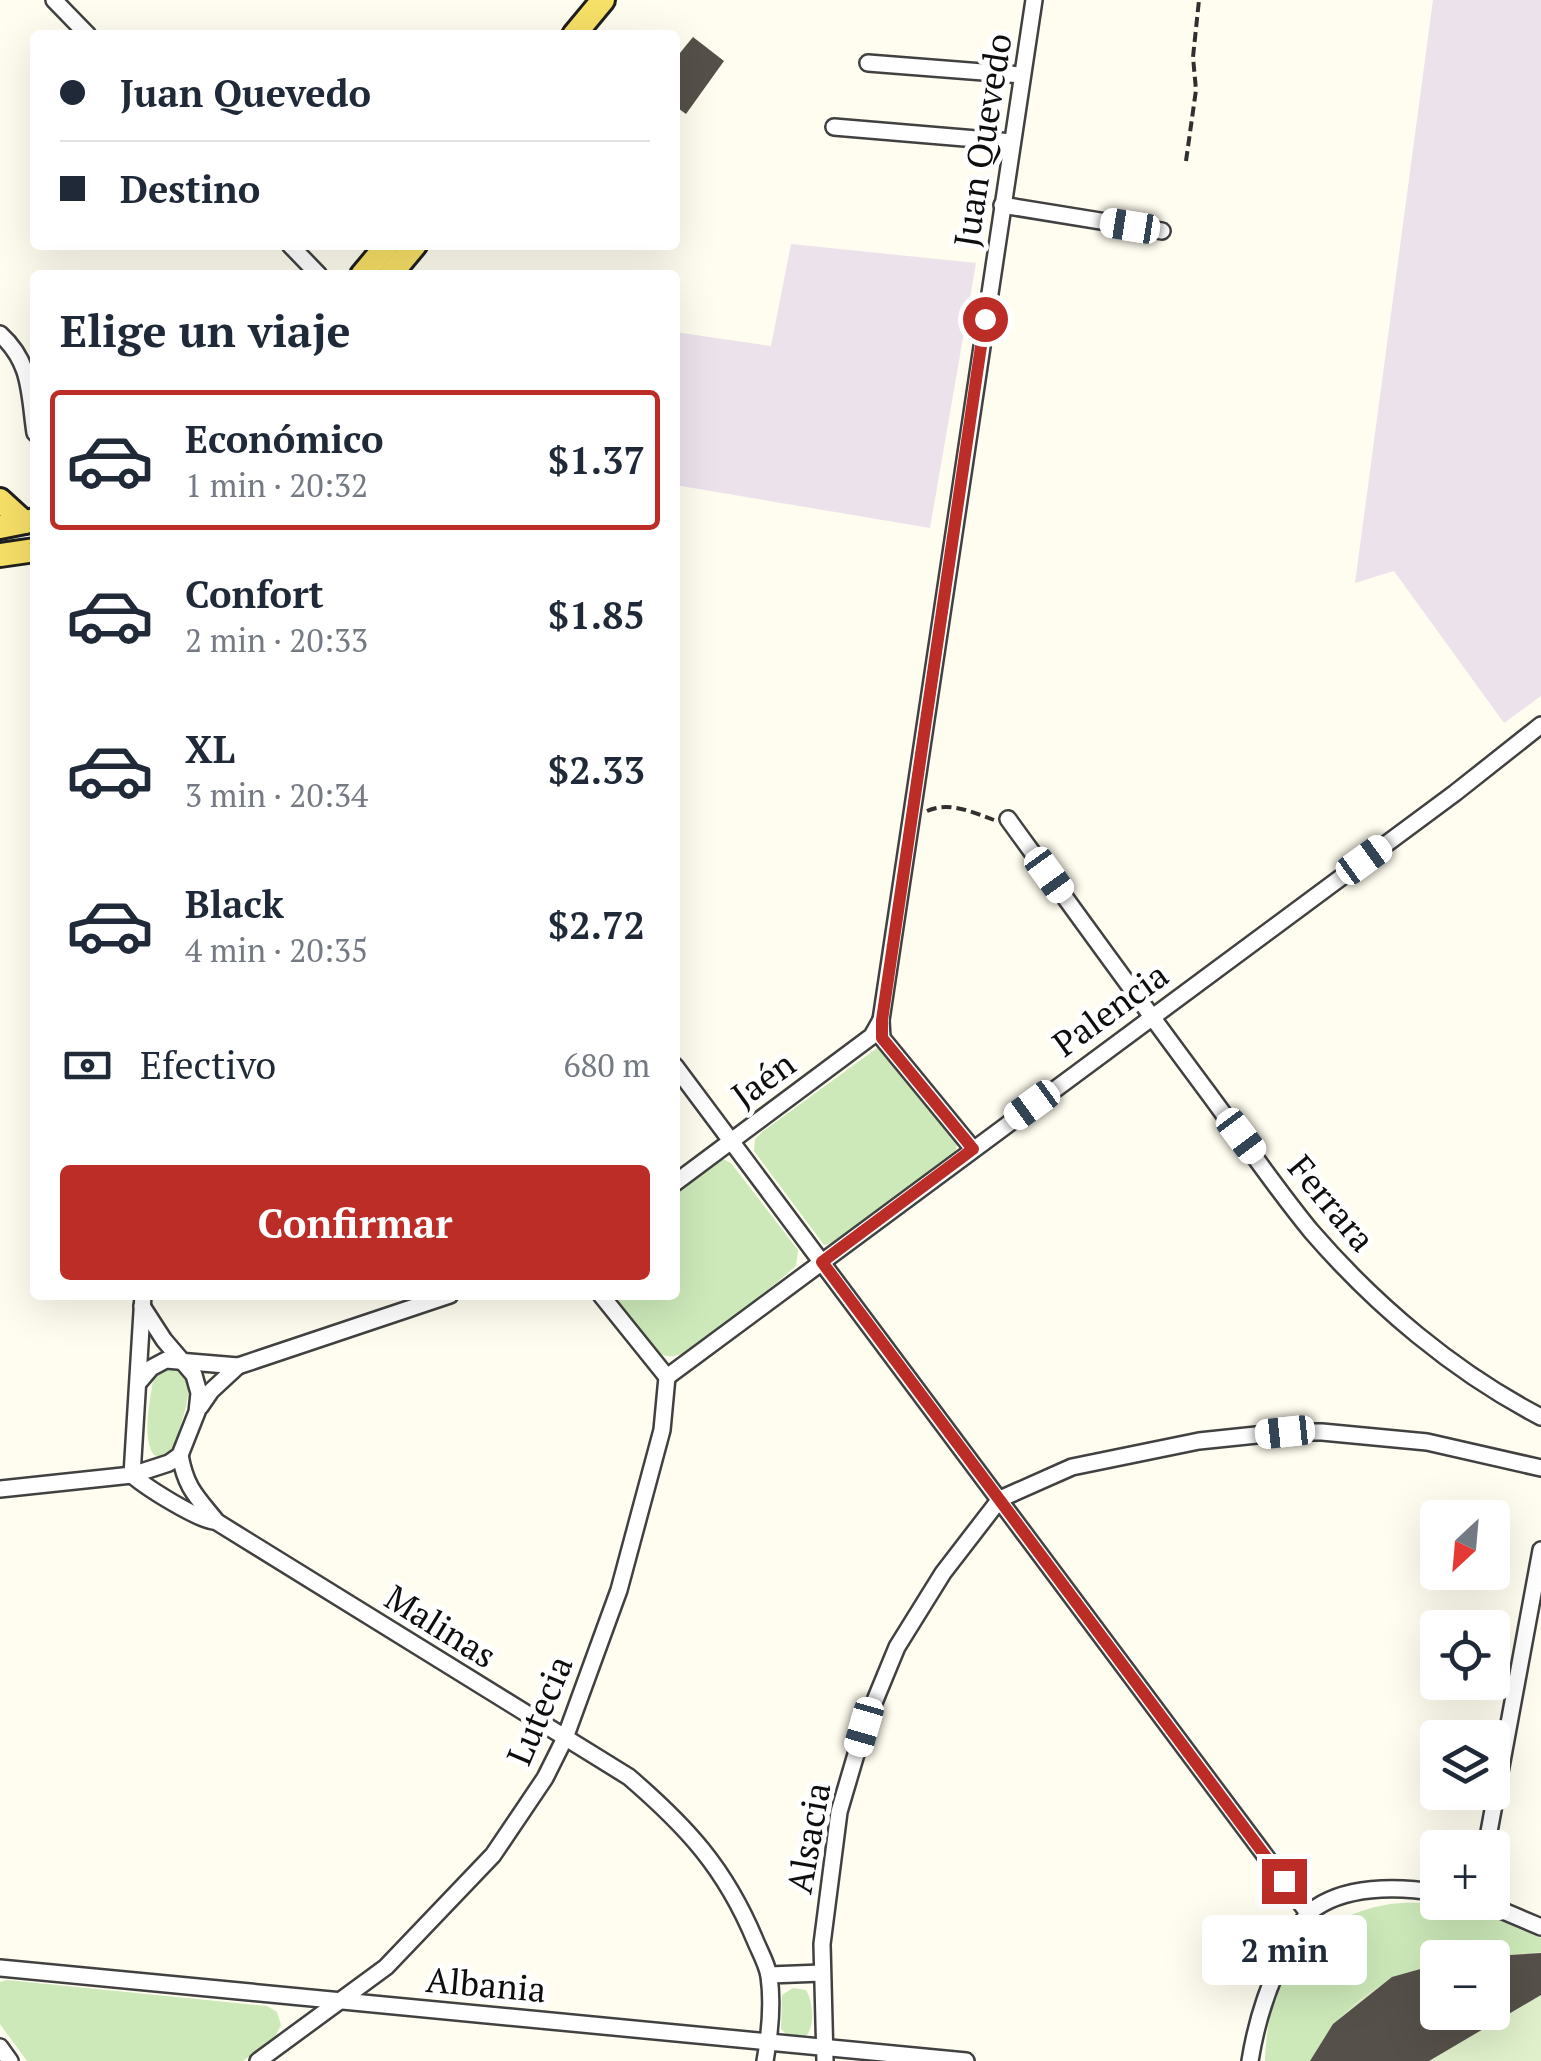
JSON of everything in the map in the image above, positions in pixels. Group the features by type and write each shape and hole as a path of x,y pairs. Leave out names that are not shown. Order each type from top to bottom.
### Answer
{"main road":[{"path":"578,30 603,0"},
{"path":"366,270 383,250"},
{"path":"394,270 411,250"},
{"path":"0,500 30,521"},
{"path":"0,526 30,521"},
{"path":"0,555 30,551"}],"street":[{"path":"54,0 83,30"},
{"name":"Juan Quevedo","path":"882,1020 1034,0"},
{"path":"868,64 1022,75"},
{"path":"834,128 1012,142"},
{"path":"1002,205 1162,230"},
{"path":"295,250 313,270"},
{"path":"0,334 16,349 26,368 30,397"},
{"name":"Palencia","path":"667,1377 1455,793 1541,725"},
{"name":"Ferrara","path":"1008,819 1308,1226 1366,1289 1450,1358 1541,1417"},
{"path":"882,1020 882,1038 973,1149"},
{"name":"Jaén","path":"680,1179 872,1036 882,1020"},
{"path":"680,1072 1308,1913"},
{"path":"142,1300 164,1340 194,1375 199,1393 197,1412"},
{"path":"132,1475 142,1300"},
{"path":"140,1381 150,1368 166,1360 238,1366 435,1300"},
{"path":"604,1300 667,1377"},
{"path":"0,1489 132,1475 168,1463 180,1455 197,1412 211,1391 238,1366"},
{"name":"Lutecia","path":"258,2061 386,1967 493,1855 545,1778 565,1738 619,1590 662,1430 667,1377"},
{"path":"1000,1499 1072,1467 1199,1441 1285,1432 1428,1442 1541,1468"},
{"name":"Malinas","path":"180,1455 188,1487 217,1522 628,1776 674,1817 716,1864 741,1906 768,1974 772,2004 768,2042"},
{"name":"Malinas","path":"132,1475 202,1519 217,1522"},
{"name":"Alsacia","path":"825,2054 822,1944 836,1830 864,1727 897,1647 943,1573 1000,1499"},
{"path":"1489,1830 1541,1550"},
{"path":"1250,2061 1268,1990 1279,1962 1308,1913 1336,1898 1376,1889 1420,1892"},
{"path":"1510,1914 1541,1928"},
{"name":"Albania","path":"0,1968 768,2042 825,2054 966,2061"},
{"path":"768,1974 822,1974"},
{"path":"765,2061 768,2042"},
{"path":"0,2047 10,2061"}],"path":[{"path":"1186,162 1196,90 1193,58 1199,0"},
{"path":"910,812 922,813 939,805 971,811 995,821 1008,819"}],"shaded area":[{"path":"1433,0 1541,0 1541,696 1504,723 1394,571 1355,583"},
{"path":"791,244 976,263 930,528 680,486 680,333 771,346"}],"green space":[{"path":"877,1048 885,1051 958,1138 956,1150 835,1242 824,1245 754,1151 755,1139"},
{"path":"723,1159 731,1163 798,1250 796,1266 701,1343 674,1356 651,1349 614,1300 680,1300 680,1189"},
{"path":"173,1363 187,1374 189,1389 174,1448 161,1457 154,1455 150,1447 149,1405 154,1374"},
{"path":"1420,1903 1420,1920 1499,1920 1541,1938 1541,2061 1265,2061 1273,2005 1295,1959 1332,1924 1391,1904"},
{"path":"1541,1952 1541,2061 1311,2061 1334,2026 1363,1998 1379,1986 1420,1968 1420,2030 1510,2030 1510,1954"},
{"path":"0,1982 267,2006 277,2012 281,2025 275,2037 243,2061 27,2061 0,2024"},
{"path":"793,1988 806,1990 810,2001 812,2021 805,2037 789,2037 781,2029 782,1995"}],"building":[{"path":"693,37 724,61 686,114 680,110 680,53"},
{"path":"1541,1953 1541,1995 1510,2013 1510,1955"},
{"path":"1420,1969 1420,2030 1482,2030 1429,2061 1310,2061 1333,2024 1392,1977"}],"route":[{"path":"985,319 882,1020 882,1038 973,1149 822,1262 1284,1881"}]}
